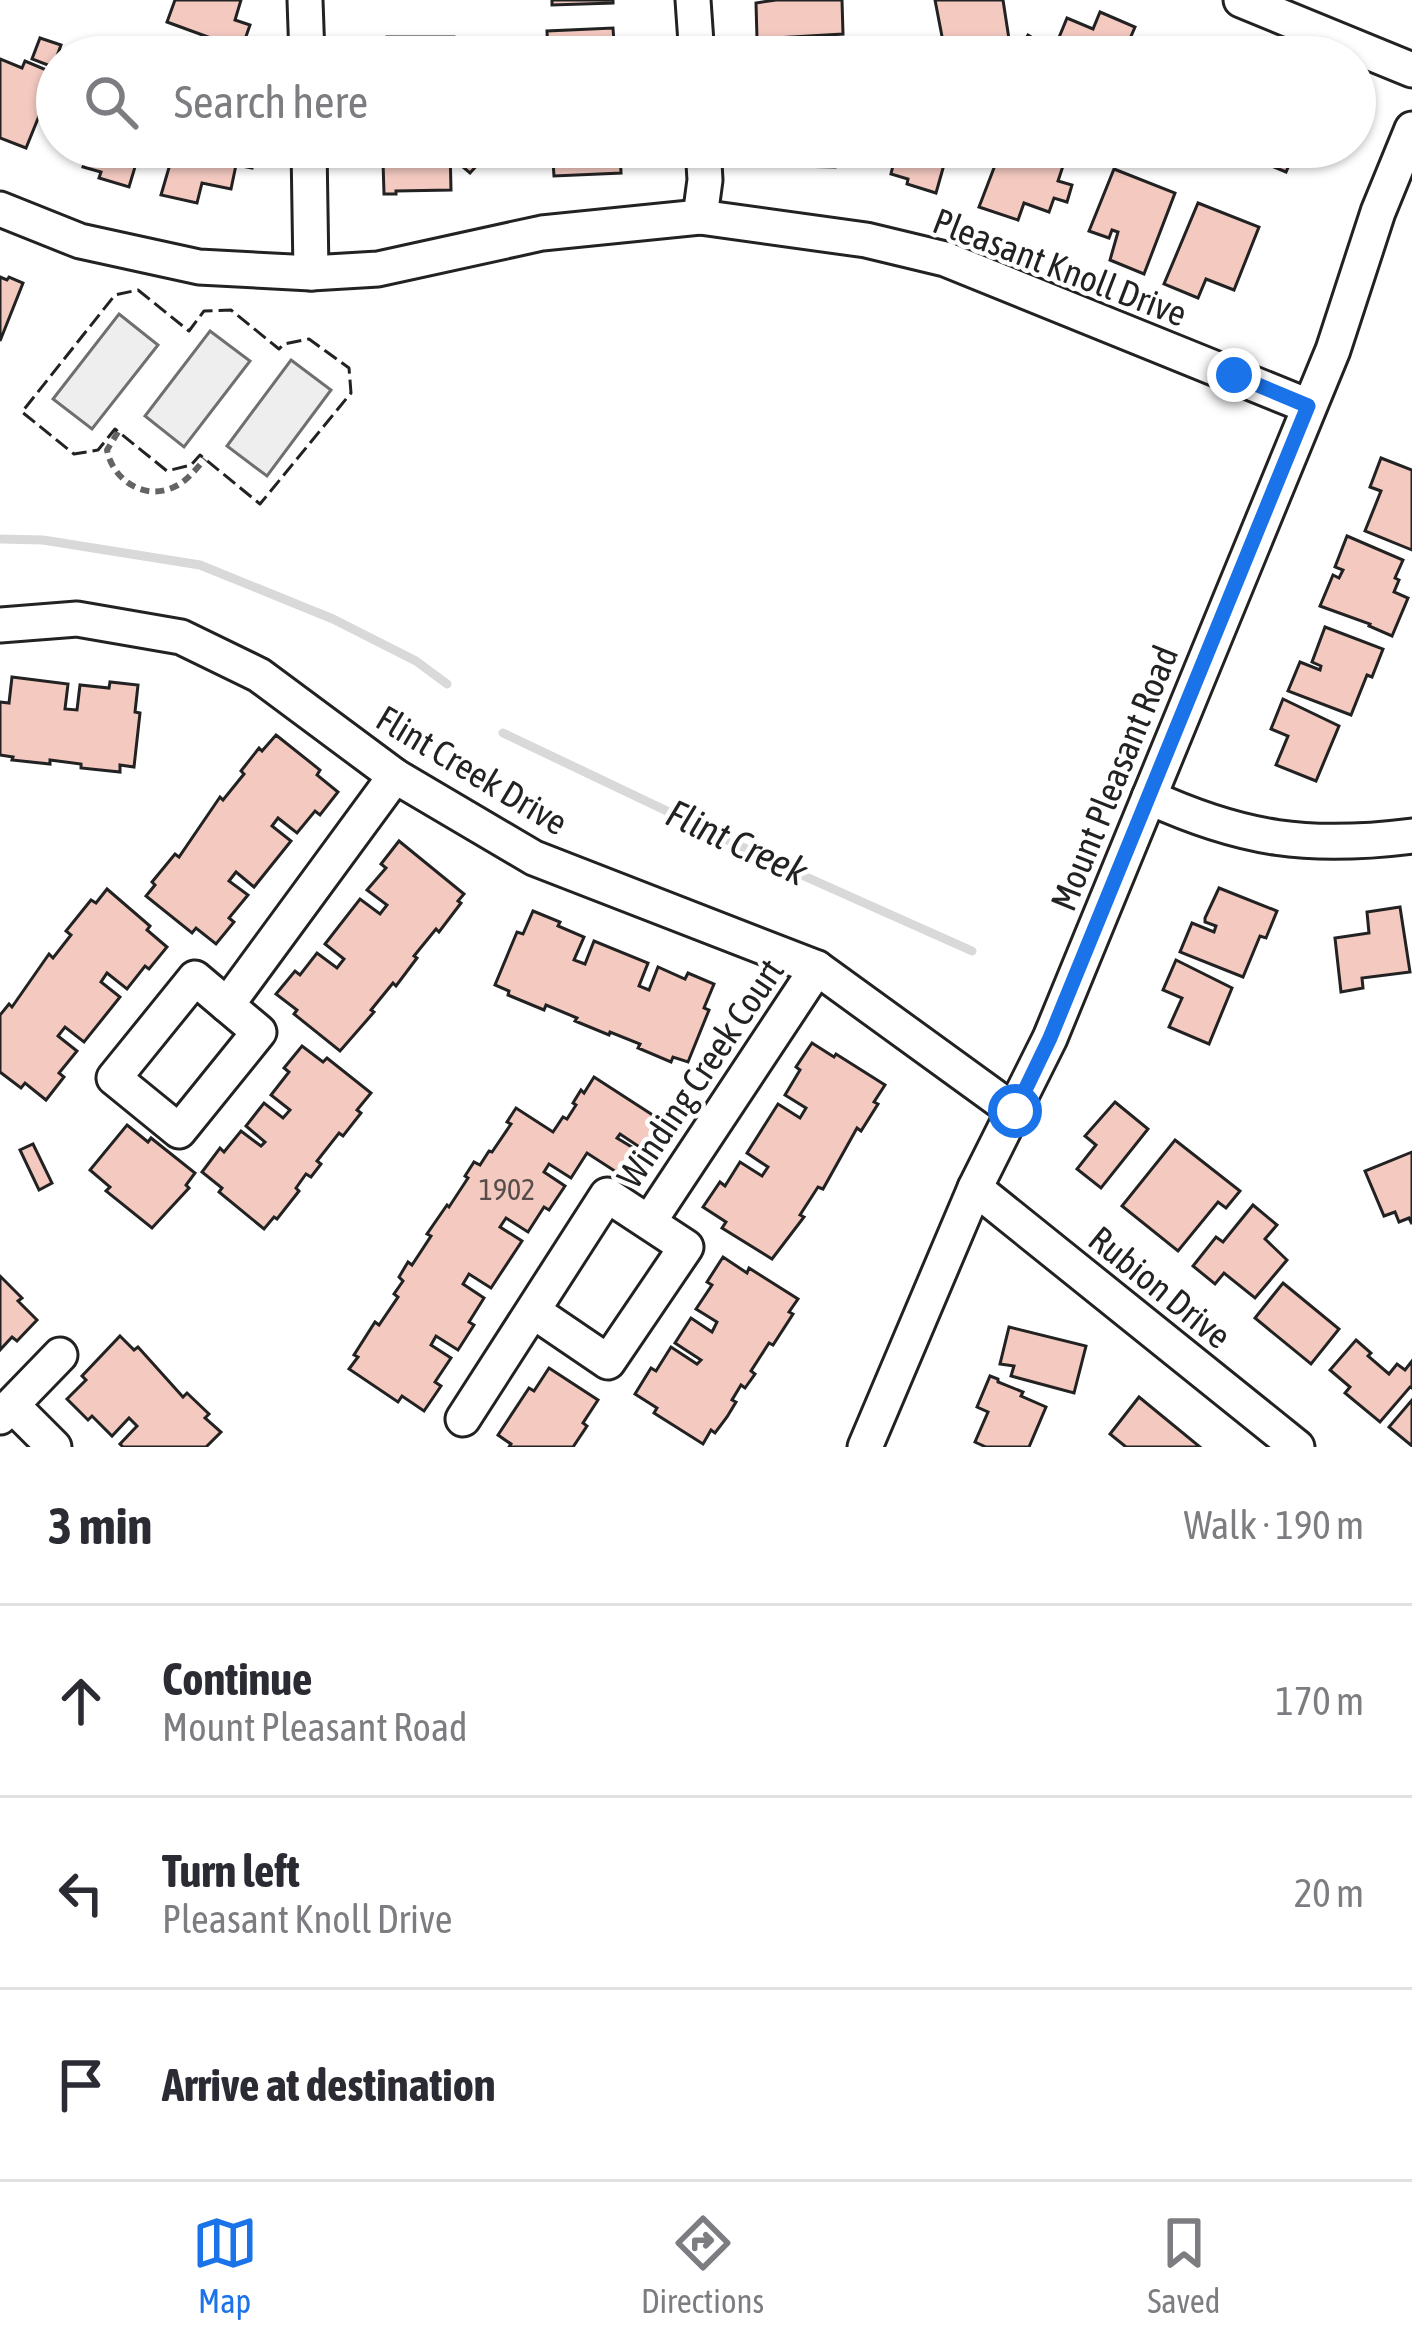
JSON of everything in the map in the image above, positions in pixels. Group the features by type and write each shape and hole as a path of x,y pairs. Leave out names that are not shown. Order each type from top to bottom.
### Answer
{"street":[{"path":"305,0 306,36"},
{"path":"693,0 696,36"},
{"path":"1241,0 1329,36"},
{"path":"1376,55 1412,70"},
{"name":"Mount Pleasant Road","path":"865,1447 975,1188 1050,1038 1333,350 1378,212 1412,129"},
{"path":"309,168 311,273"},
{"path":"700,217 704,168"},
{"name":"Pleasant Knoll Drive","path":"0,209 80,241 200,267 311,273 378,269 542,233 700,217 866,240 945,259 1308,406"},
{"name":"Flint Creek Drive","path":"0,625 77,620 181,637 259,675 395,776 534,858 817,968 1015,1111"},
{"path":"227,1005 395,776"},
{"path":"1149,797 1230,830 1293,841 1362,842 1412,836"},
{"name":"Winding Creek Court","path":"649,1222 817,968"},
{"path":"195,978 227,1005 259,1032 179,1131 114,1078 195,978"},
{"name":"Rubion Drive","path":"975,1188 1297,1447"},
{"path":"463,1420 533,1311 607,1196 686,1247 608,1362 533,1311"},
{"path":"54,1447 6,1411 60,1354"}],"path":[{"path":"118,432 107,450 110,463 119,476 145,491 173,488 205,459"}],"shaded area":[{"path":"119,314 158,345 92,429 53,399"},
{"path":"210,331 250,361 184,447 145,416"},
{"path":"291,360 331,390 267,476 227,446"}],"building":[{"path":"175,0 241,0 235,20 250,25 246,36 205,36 167,22"},
{"path":"552,0 613,0 613,3 552,5"},
{"path":"842,0 843,34 757,36 756,3"},
{"path":"935,0 1003,0 1009,36 942,36"},
{"path":"1100,12 1135,27 1131,36 1060,36 1067,18 1093,29"},
{"path":"613,28 614,36 547,36 547,31"},
{"path":"0,59 22,68 25,61 36,66 36,123 26,148 0,138"},
{"path":"87,168 135,168 129,187 99,178 101,172"},
{"path":"169,168 235,168 231,189 202,183 197,203 161,195"},
{"path":"383,168 450,168 451,190 384,194"},
{"path":"553,168 621,168 621,173 554,176"},
{"path":"892,168 943,168 936,193 891,174"},
{"path":"994,168 1062,168 1058,181 1072,185 1067,202 1054,198 1049,212 1024,203 1018,220 979,207"},
{"path":"1114,169 1175,193 1144,274 1110,260 1118,232 1112,230 1109,238 1089,231"},
{"path":"1198,203 1259,227 1234,290 1206,279 1198,298 1164,284"},
{"path":"0,277 23,283 0,341"},
{"path":"1381,458 1412,470 1412,550 1365,531 1381,491 1370,487"},
{"path":"1347,536 1403,560 1394,592 1408,598 1392,636 1320,606 1333,575 1339,578 1343,570 1335,567"},
{"path":"1325,627 1383,649 1351,715 1288,691 1300,662 1320,670 1312,662"},
{"path":"12,677 68,684 65,709 77,710 80,685 138,685 134,767 120,765 120,772 0,755 0,702 9,703"},
{"path":"1283,699 1339,726 1316,781 1276,765 1288,736 1271,729"},
{"path":"276,735 320,770 317,775 338,792 297,833 278,818 272,826 291,841 254,887 236,872 229,881 248,895 216,944 196,928 192,933 146,896 220,797 223,800 244,774 241,771 259,748 262,751"},
{"path":"399,841 464,894 439,932 436,929 396,986 393,983 340,1051 276,994 317,953 337,968 344,959 325,944 360,899 380,914 387,905 367,890 386,868 381,864"},
{"path":"1219,888 1277,911 1266,938 1260,936 1243,977 1180,952 1192,923 1214,932 1216,926 1205,918"},
{"path":"107,889 167,947 127,989 107,973 101,982 120,997 84,1042 65,1027 58,1036 77,1051 46,1100 25,1083 21,1088 0,1072 0,1015 9,1004 12,1007 49,954 53,958 71,935 66,931 91,900 96,903"},
{"path":"1400,907 1410,972 1362,978 1363,988 1341,992 1335,938 1369,933 1367,912"},
{"path":"533,911 584,937 574,960 585,964 594,941 648,963 639,986 649,990 658,967 685,979 688,973 714,984 688,1062 673,1057 671,1062 638,1048 640,1044 575,1021 577,1018 546,1005 544,1010 495,985 517,932 523,934"},
{"path":"1176,960 1232,988 1209,1044 1169,1027 1182,998 1163,990"},
{"path":"812,1043 885,1085 861,1131 857,1128 823,1189 818,1187 800,1215 804,1217 772,1259 722,1228 726,1222 703,1207 720,1182 725,1186 740,1162 762,1176 768,1167 747,1153 778,1104 800,1118 806,1108 785,1095"},
{"path":"302,1046 323,1062 327,1058 371,1093 343,1136 339,1133 317,1161 321,1164 311,1177 306,1174 296,1188 299,1191 264,1229 202,1172 241,1131 261,1146 265,1142 246,1126 264,1103 283,1118 290,1110 271,1095"},
{"path":"594,1077 665,1123 647,1152 620,1134 617,1138 640,1152 624,1177 587,1153 571,1178 549,1164 544,1172 565,1186 528,1232 506,1218 500,1227 522,1241 491,1288 469,1274 463,1284 484,1298 458,1350 436,1336 431,1345 451,1358 435,1382 441,1386 424,1411 402,1396 398,1402 349,1369 375,1322 379,1325 398,1297 394,1294 408,1262 412,1265 474,1162 480,1165 492,1152 516,1108 553,1132"},
{"path":"1115,1102 1148,1129 1101,1188 1077,1169 1096,1145 1085,1136"},
{"path":"127,1125 195,1173 186,1185 189,1188 152,1228 106,1191 110,1187 90,1170"},
{"path":"1175,1140 1240,1191 1226,1208 1218,1202 1178,1251 1122,1206"},
{"path":"33,1144 52,1183 39,1190 20,1150"},
{"path":"1412,1152 1412,1224 1409,1218 1399,1222 1395,1212 1384,1216 1365,1171"},
{"path":"1253,1205 1277,1225 1265,1239 1287,1260 1255,1298 1224,1273 1215,1284 1193,1266 1216,1237 1223,1242"},
{"path":"723,1257 798,1299 773,1345 769,1343 751,1371 755,1374 745,1388 741,1385 727,1417 703,1444 654,1413 657,1408 635,1394 671,1347 697,1364 701,1360 675,1343 691,1318 712,1332 717,1322 696,1309"},
{"path":"0,1276 37,1320 17,1341 12,1337 0,1350"},
{"path":"1283,1283 1339,1329 1311,1364 1255,1318"},
{"path":"1009,1327 1086,1346 1074,1393 1011,1376 1014,1366 1000,1364"},
{"path":"120,1336 134,1350 138,1347 183,1397 187,1393 209,1414 205,1418 221,1432 206,1447 123,1447 120,1444 137,1426 129,1418 112,1436 67,1399"},
{"path":"1356,1340 1389,1374 1397,1364 1405,1370 1412,1361 1412,1388 1380,1422 1345,1393 1350,1387 1330,1370"},
{"path":"549,1368 598,1400 583,1423 587,1426 573,1447 509,1447 498,1435 529,1388 534,1391"},
{"path":"990,1376 1046,1407 1029,1447 986,1447 975,1442 988,1412 977,1407"},
{"path":"1139,1397 1200,1447 1126,1447 1110,1434"},
{"path":"1412,1400 1412,1446 1389,1427"}],"waterway":[{"name":"Flint Creek","path":"0,539 43,540 200,565 333,619 416,661 447,684"},
{"name":"Flint Creek","path":"503,733 972,951"}],"fence":[{"path":"138,290 189,331 204,311 231,310 279,349 309,339 349,368 351,393 260,504 200,455 191,465 167,471 115,429 98,450 74,454 22,412 115,295 138,290"}],"route":[{"path":"1015,1111 1050,1038 1308,406 1234,375"}]}
